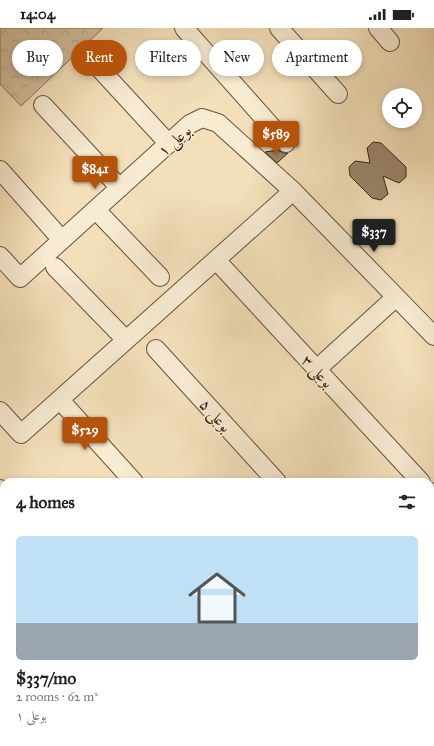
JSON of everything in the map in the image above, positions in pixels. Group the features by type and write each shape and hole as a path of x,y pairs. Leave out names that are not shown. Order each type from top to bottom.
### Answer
{"street":[{"path":"184,28 286,144"},
{"path":"279,28 338,94"},
{"path":"378,28 390,42"},
{"path":"106,76 169,144"},
{"path":"43,105 120,188"},
{"name":"بوعلی ۱","path":"0,256 20,278 190,124 202,118 218,123 293,191 434,336"},
{"path":"0,170 62,240"},
{"path":"0,412 21,434 293,191"},
{"path":"96,210 160,277"},
{"name":"بوعلی ۳","path":"216,260 417,478"},
{"path":"55,267 126,340"},
{"path":"317,369 396,297"},
{"name":"بوعلی ۵","path":"156,348 272,478"},
{"path":"60,400 130,478"}],"green space":[{"path":"0,28 103,28 90,40 71,40 71,58 63,66 63,40 12,40 12,76 53,76 21,106 0,84"}],"building":[{"path":"373,142 381,143 406,167 406,177 399,183 383,176 388,194 381,200 372,198 350,176 349,167 355,161 370,163 367,148"},
{"path":"278,150 283,153 288,153 277,163 265,152"}]}
